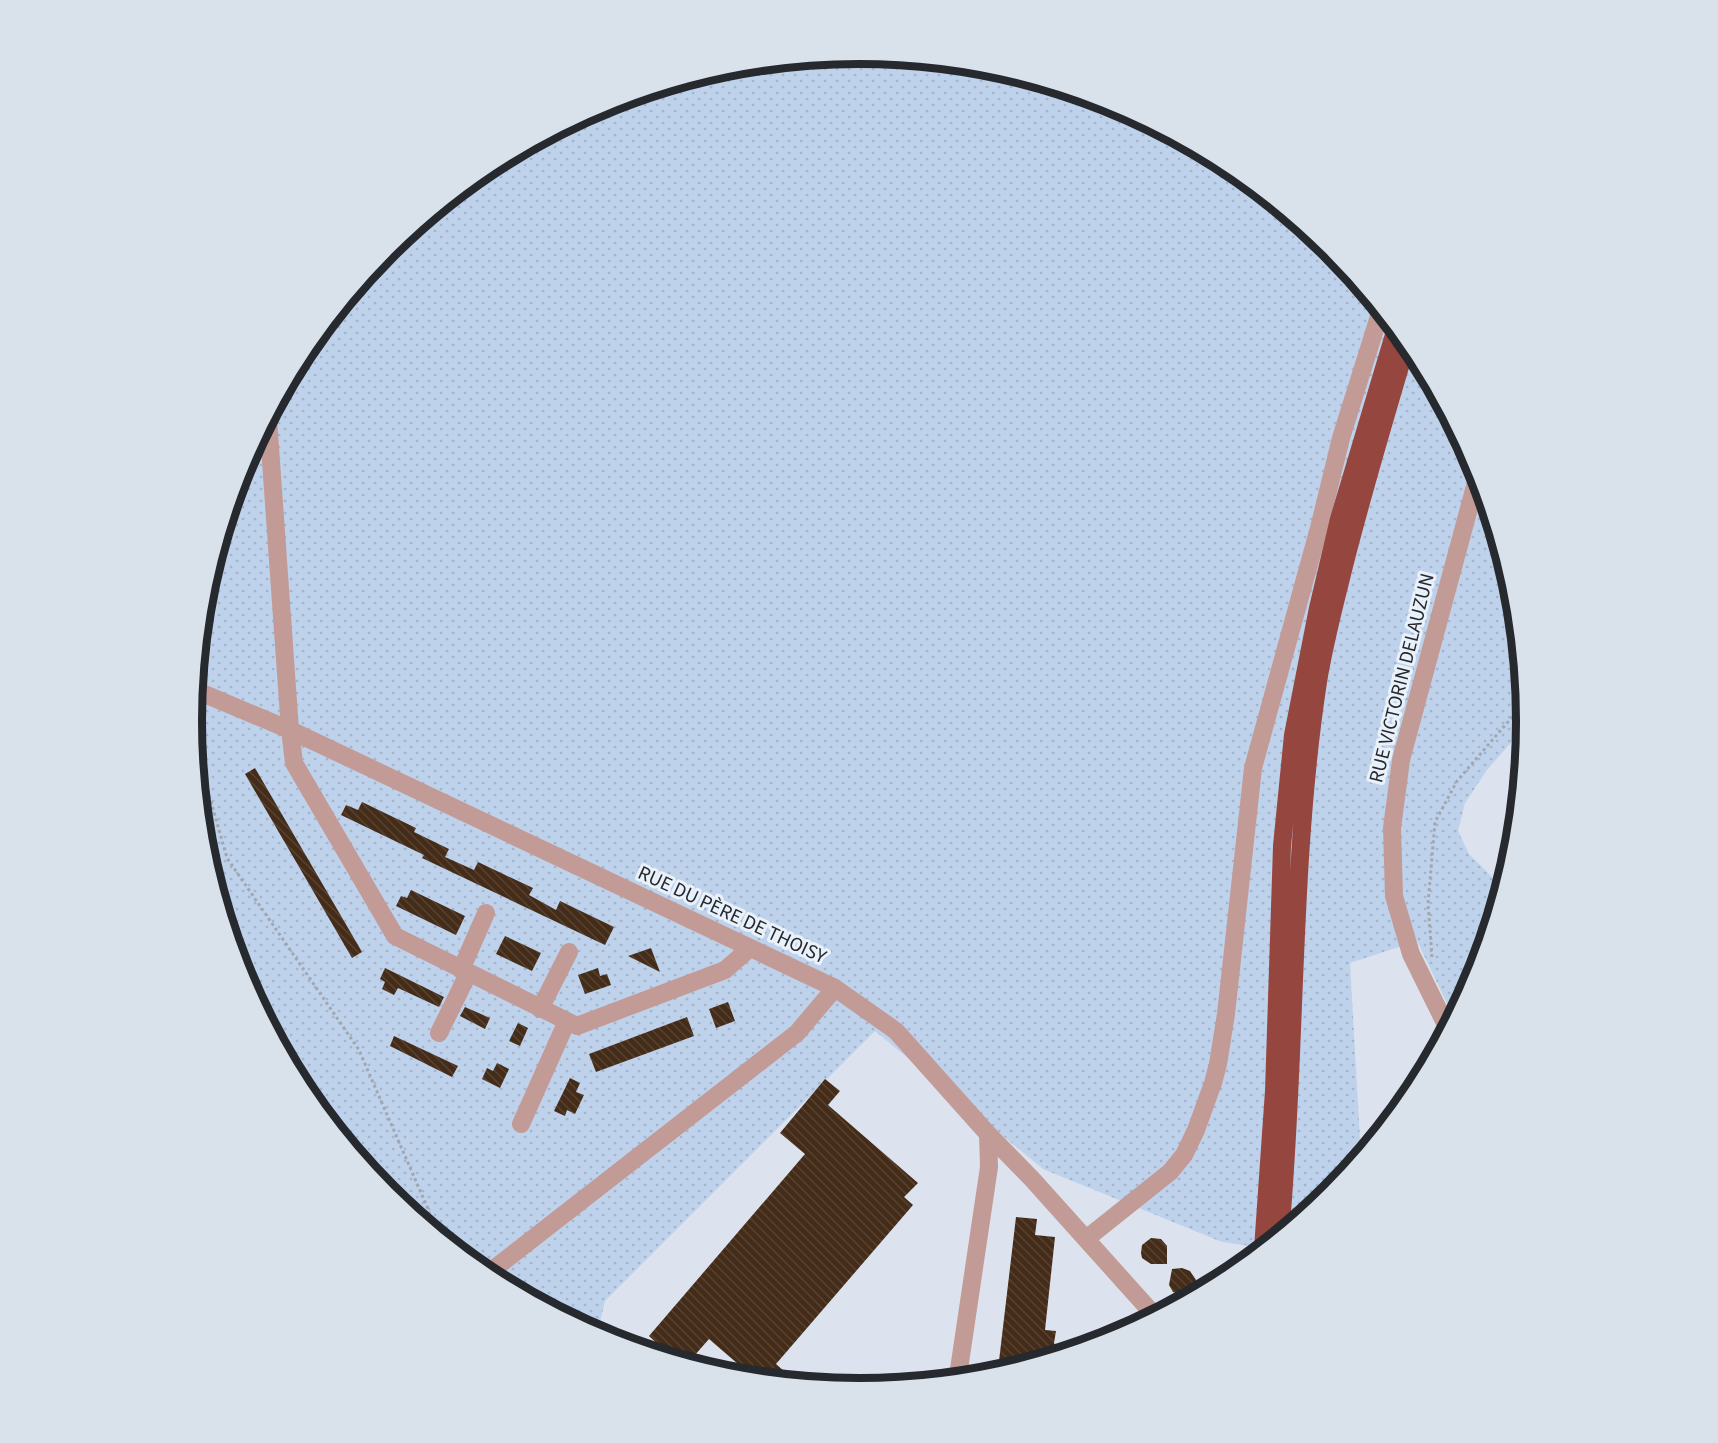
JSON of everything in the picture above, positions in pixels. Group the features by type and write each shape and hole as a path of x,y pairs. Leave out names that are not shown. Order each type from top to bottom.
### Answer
{"highway":[{"path":"1264,1239 1274,1091 1282,846 1293,735 1318,608 1339,519 1393,339"},
{"path":"1281,1225 1300,852 1318,681 1329,625 1355,522 1404,354"}],"street":[{"path":"1086,1239 1170,1172 1184,1155 1196,1131 1213,1083 1226,1014 1253,768 1319,528 1341,438 1377,319"},
{"path":"269,433 294,763 395,936 577,1026 724,970 750,948"},
{"name":"RUE VICTORIN DELAUZUN","path":"1444,1020 1412,954 1394,896 1392,828 1401,760 1474,491"},
{"name":"RUE DU PÈRE DE THOISY","path":"203,693 290,730 835,988 896,1031 1150,1311"},
{"path":"439,1033 486,913"},
{"path":"540,1009 569,952"},
{"path":"495,1268 797,1033 835,988"},
{"path":"521,1124 567,1021"},
{"path":"959,1371 989,1167 988,1134"}],"path":[{"path":"1432,958 1428,904 1435,822 1457,781 1513,716"},
{"path":"205,780 227,858 359,1050 431,1219"}],"shaded area":[{"path":"859,64 902,66 945,70 1029,87 1070,99 1150,132 1224,175 1259,200 1324,257 1353,288 1405,356 1428,393 1466,470 1481,510 1494,551 1510,636 1515,679 1516,737 1487,770 1465,803 1458,831 1469,854 1491,876 1495,885 1481,933 1450,1009 1417,941 1350,963 1360,1146 1324,1186 1254,1247 1222,1242 1043,1169 875,1031 605,1301 599,1324 568,1311 494,1268 459,1243 394,1186 365,1155 313,1087 290,1050 252,973 224,892 215,850 203,764 203,679 215,593 224,551 252,470 270,431 313,356 338,322 394,257 426,228 494,175 531,153 568,132 648,99 731,77 773,70"}],"building":[{"path":"255,768 362,952 352,958 245,774"},
{"path":"362,802 416,828 414,832 449,849 445,857 474,870 478,862 533,888 529,895 556,910 560,901 614,927 605,945 422,858 424,855 341,815 346,805 358,810"},
{"path":"411,890 465,916 456,935 396,906 401,896 407,898"},
{"path":"505,936 541,953 532,971 496,954"},
{"path":"651,948 660,972 628,956"},
{"path":"385,968 444,997 439,1007 398,988 394,995 382,989 385,982 380,979"},
{"path":"598,968 600,976 607,974 611,985 585,994 578,975"},
{"path":"728,1002 735,1021 716,1028 709,1009"},
{"path":"465,1007 490,1018 485,1029 460,1016"},
{"path":"687,1017 694,1036 596,1072 589,1054"},
{"path":"518,1023 528,1028 520,1046 509,1041"},
{"path":"394,1036 458,1066 452,1077 390,1046"},
{"path":"497,1063 509,1069 500,1088 482,1079 487,1068 493,1071"},
{"path":"570,1078 580,1083 576,1092 584,1095 575,1114 567,1110 565,1116 554,1111"},
{"path":"825,1079 840,1091 828,1105 918,1183 904,1197 913,1205 776,1364 785,1374 743,1368 709,1339 693,1357 662,1348 649,1336 805,1154 780,1133"},
{"path":"1016,1217 1037,1219 1035,1235 1055,1237 1045,1330 1056,1331 1054,1343 1057,1348 1005,1362 999,1361"},
{"path":"1151,1238 1161,1239 1167,1246 1167,1264 1151,1264 1142,1258 1142,1245"},
{"path":"1182,1268 1190,1271 1196,1280 1195,1285 1179,1294 1173,1292 1169,1285 1172,1269"}]}
